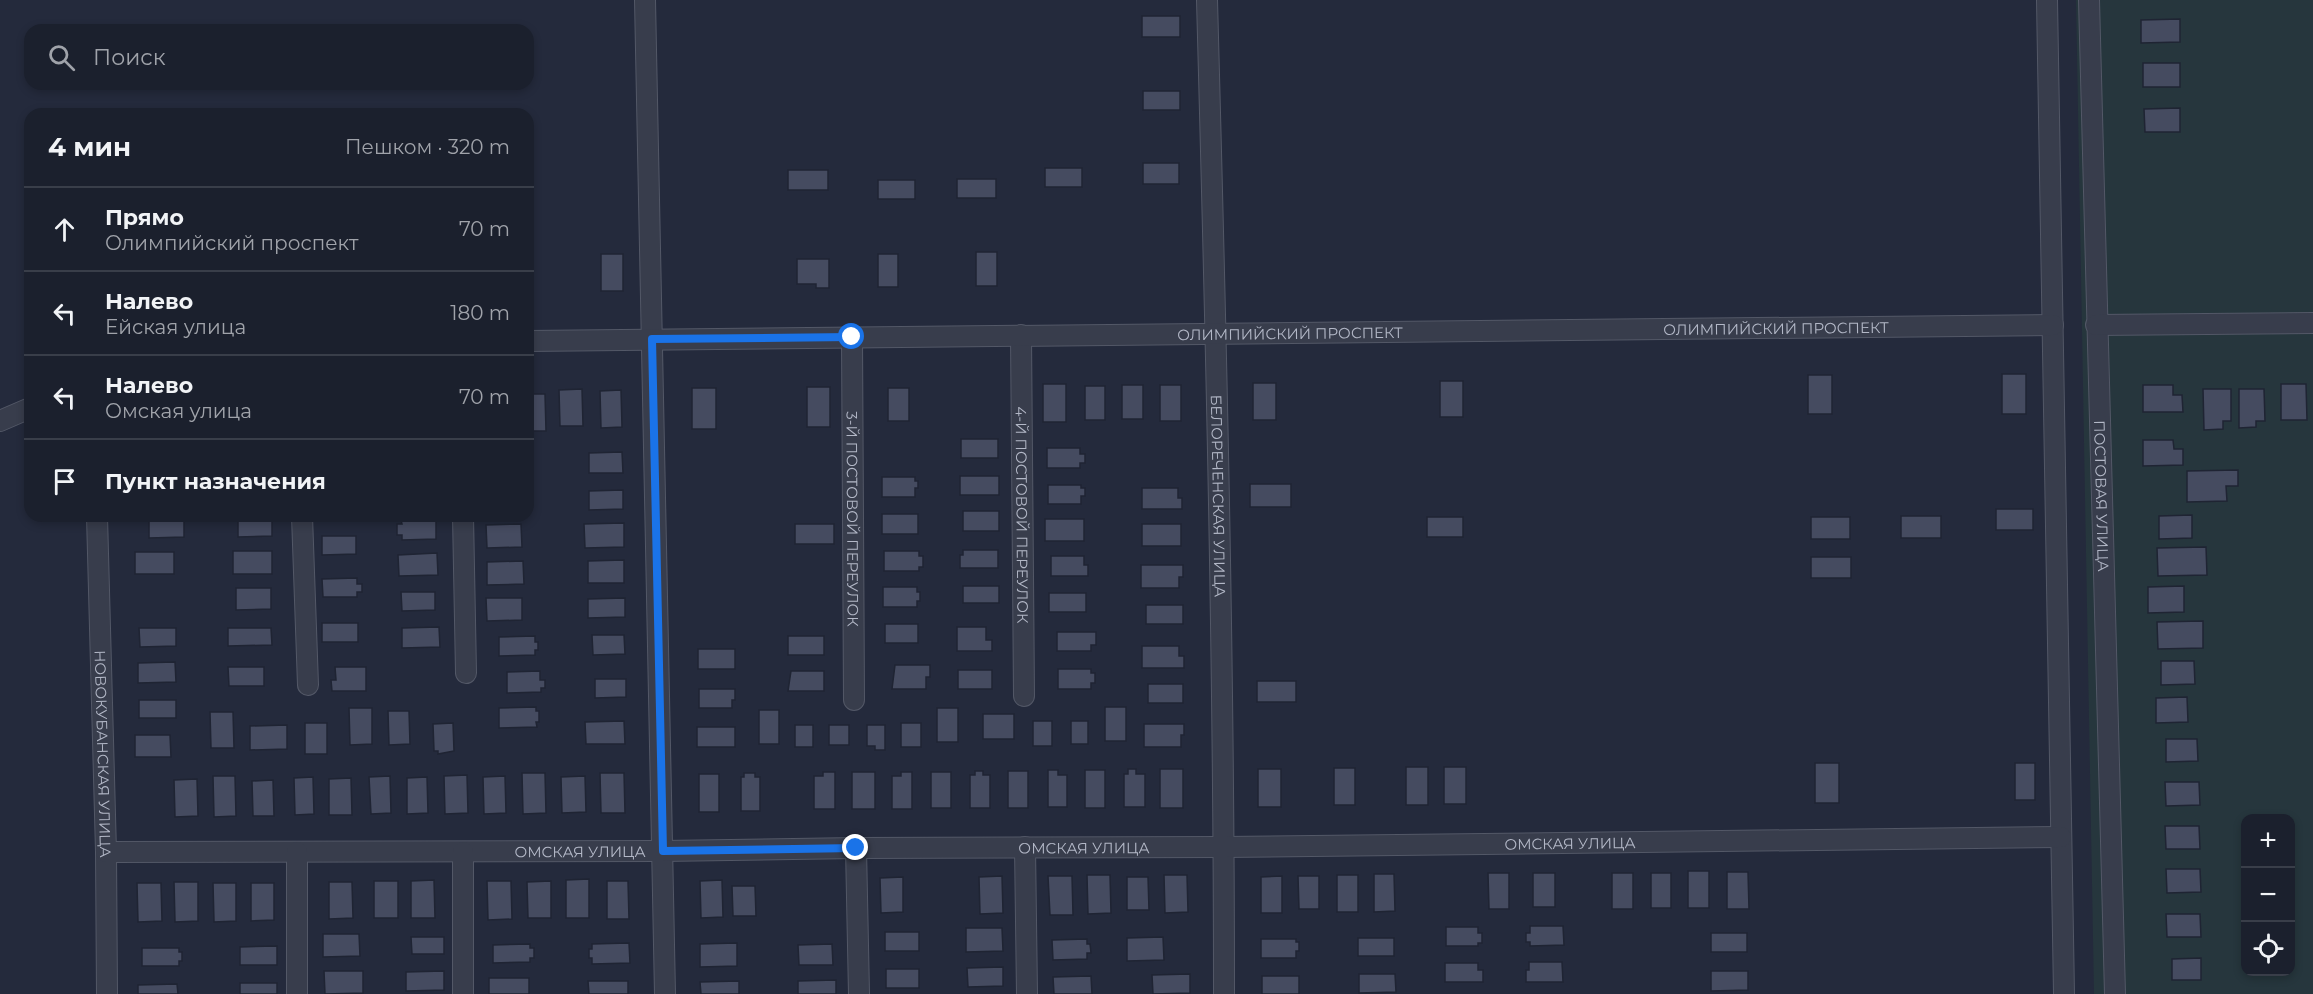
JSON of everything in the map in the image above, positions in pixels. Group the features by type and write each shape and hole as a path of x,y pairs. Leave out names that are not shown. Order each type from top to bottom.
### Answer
{"street":[{"path":"645,0 665,994"},
{"name":"БЕЛОРЕЧЕНСКАЯ УЛИЦА","path":"1208,0 1216,333 1224,994"},
{"path":"2047,0 2064,994"},
{"name":"ПОСТОВАЯ УЛИЦА","path":"2089,0 2115,994"},
{"path":"2096,325 2313,323"},
{"name":"ОЛИМПИЙСКИЙ ПРОСПЕКТ","path":"534,341 2053,325"},
{"name":"4-Й ПОСТОВОЙ ПЕРЕУЛОК","path":"1021,335 1024,696"},
{"name":"3-Й ПОСТОВОЙ ПЕРЕУЛОК","path":"852,337 854,700"},
{"path":"0,421 24,411"},
{"name":"НОВОКУБАНСКАЯ УЛИЦА","path":"97,522 106,852 107,994"},
{"path":"302,522 308,685"},
{"path":"463,522 466,673"},
{"name":"ОМСКАЯ УЛИЦА","path":"106,852 1224,847 2061,837"},
{"path":"1024,847 1027,994"},
{"path":"856,848 860,994"},
{"path":"297,852 297,994"},
{"path":"463,852 463,994"}],"shaded area":[{"path":"2076,0 2313,0 2313,994 2094,994"}],"building":[{"path":"1142,16 1180,16 1180,37 1142,37"},
{"path":"2180,19 2180,42 2141,43 2141,20"},
{"path":"2143,63 2180,63 2180,87 2143,87"},
{"path":"1143,91 1180,91 1180,110 1143,110"},
{"path":"2180,108 2180,132 2145,132 2144,109"},
{"path":"1143,163 1179,163 1179,184 1143,184"},
{"path":"1045,168 1082,168 1082,187 1045,187"},
{"path":"788,170 828,170 828,190 788,190"},
{"path":"957,179 996,179 996,198 957,198"},
{"path":"878,180 915,180 915,199 878,199"},
{"path":"976,252 997,252 997,286 976,286"},
{"path":"601,254 623,254 623,291 601,291"},
{"path":"878,254 898,254 898,287 878,287"},
{"path":"797,259 829,259 829,288 816,288 816,284 797,284"},
{"path":"2002,374 2026,374 2026,414 2002,414"},
{"path":"1808,375 1832,375 1832,414 1808,414"},
{"path":"1440,381 1463,381 1463,417 1440,417"},
{"path":"1253,383 1276,383 1276,420 1253,420"},
{"path":"1043,384 1066,384 1066,422 1043,422"},
{"path":"2281,384 2306,384 2307,420 2281,420"},
{"path":"1122,385 1143,385 1143,419 1122,419"},
{"path":"1160,385 1181,385 1181,421 1160,421"},
{"path":"2143,385 2173,385 2173,395 2182,395 2183,412 2143,412"},
{"path":"1085,386 1105,386 1105,420 1085,420"},
{"path":"807,387 830,387 830,427 807,427"},
{"path":"692,388 716,388 716,429 692,429"},
{"path":"888,388 909,388 909,421 888,421"},
{"path":"582,389 583,426 560,426 559,390"},
{"path":"2203,389 2231,389 2231,421 2223,421 2223,429 2204,430"},
{"path":"2239,389 2264,389 2265,421 2256,421 2256,427 2239,428"},
{"path":"621,390 622,427 601,428 600,391"},
{"path":"534,394 545,394 546,431 534,431"},
{"path":"961,439 998,439 998,458 961,458"},
{"path":"2143,440 2173,440 2174,449 2183,449 2183,465 2143,466"},
{"path":"1047,448 1080,448 1080,454 1085,454 1085,463 1080,463 1080,468 1047,468"},
{"path":"622,452 623,473 589,473 589,453"},
{"path":"2238,470 2238,486 2226,486 2227,501 2187,502 2187,471"},
{"path":"960,476 999,476 999,495 960,495"},
{"path":"882,477 915,477 915,481 918,481 918,488 915,488 915,497 882,497"},
{"path":"1250,484 1291,484 1291,507 1250,507"},
{"path":"1048,485 1081,485 1081,488 1085,488 1085,496 1081,496 1081,504 1048,504"},
{"path":"1142,488 1178,488 1178,498 1182,498 1182,509 1142,509"},
{"path":"623,490 623,509 589,510 589,491"},
{"path":"1996,509 2033,509 2033,530 1996,530"},
{"path":"963,511 999,511 999,531 963,531"},
{"path":"882,514 918,514 918,534 882,534"},
{"path":"2192,515 2192,538 2159,539 2159,516"},
{"path":"1901,516 1941,516 1941,538 1901,538"},
{"path":"1427,517 1463,517 1463,537 1427,537"},
{"path":"1811,517 1850,517 1850,539 1811,539"},
{"path":"1045,519 1084,519 1084,541 1045,541"},
{"path":"149,522 184,522 184,537 149,538"},
{"path":"238,522 272,522 272,536 238,537"},
{"path":"402,522 436,522 436,539 402,540 402,535 397,535 397,524 402,524"},
{"path":"624,523 624,547 585,548 584,524"},
{"path":"521,524 522,547 487,548 486,525"},
{"path":"795,524 834,524 834,544 795,544"},
{"path":"1142,524 1181,524 1181,546 1142,546"},
{"path":"322,536 356,536 356,554 322,555"},
{"path":"2206,547 2207,575 2158,576 2157,548"},
{"path":"963,550 998,550 998,568 960,568 960,555 963,555"},
{"path":"233,551 272,551 272,574 233,574"},
{"path":"884,551 919,551 919,556 923,556 923,567 919,567 919,571 884,571"},
{"path":"135,552 174,552 174,574 135,574"},
{"path":"437,553 438,575 399,576 398,555"},
{"path":"1051,556 1084,556 1084,565 1088,565 1088,576 1051,576"},
{"path":"1811,557 1851,557 1851,578 1811,578"},
{"path":"624,560 624,583 588,583 588,561"},
{"path":"523,561 524,584 487,585 487,562"},
{"path":"1141,565 1183,565 1183,577 1179,577 1179,588 1141,588"},
{"path":"357,578 357,584 362,584 362,592 357,592 357,597 323,597 322,579"},
{"path":"963,586 999,586 999,603 963,603"},
{"path":"2184,586 2184,612 2148,613 2148,587"},
{"path":"883,587 917,587 917,592 920,592 920,601 917,601 917,607 883,607"},
{"path":"236,588 271,588 271,609 236,610"},
{"path":"401,592 435,592 435,610 402,611"},
{"path":"1049,593 1086,593 1086,612 1049,612"},
{"path":"486,598 522,598 522,620 487,621"},
{"path":"625,598 625,617 588,618 588,599"},
{"path":"1146,605 1183,605 1183,624 1146,624"},
{"path":"2203,621 2203,648 2158,649 2157,622"},
{"path":"322,623 358,623 358,642 322,642"},
{"path":"885,624 918,624 918,643 885,643"},
{"path":"439,627 440,647 402,648 402,628"},
{"path":"957,627 986,627 986,640 992,640 992,651 957,651"},
{"path":"139,628 176,628 176,646 140,647"},
{"path":"228,628 271,628 272,645 228,646"},
{"path":"1057,632 1096,632 1096,645 1091,645 1091,651 1057,651"},
{"path":"592,635 624,635 625,654 593,655"},
{"path":"535,636 538,650 535,650 535,655 499,656 499,637"},
{"path":"788,636 824,636 824,655 788,655"},
{"path":"1142,646 1179,646 1179,656 1184,656 1184,668 1142,668"},
{"path":"698,649 735,649 735,669 698,669"},
{"path":"2161,661 2194,661 2195,684 2161,685"},
{"path":"175,662 176,682 138,683 138,663"},
{"path":"895,665 930,665 930,677 926,677 926,689 892,689"},
{"path":"228,667 264,667 264,686 229,686"},
{"path":"335,667 366,667 366,691 332,691 331,680 336,680"},
{"path":"1058,669 1091,669 1091,673 1095,673 1095,683 1091,683 1091,689 1058,689"},
{"path":"958,670 992,670 992,689 958,689"},
{"path":"540,671 540,680 545,680 545,688 541,688 541,692 507,693 507,672"},
{"path":"791,671 824,671 824,691 788,691"},
{"path":"595,679 626,679 626,697 595,698"},
{"path":"1257,681 1296,681 1296,702 1257,702"},
{"path":"1148,684 1183,684 1183,703 1148,703"},
{"path":"699,689 735,689 732,708 699,708"},
{"path":"2187,697 2188,722 2156,723 2156,698"},
{"path":"139,700 176,700 176,718 139,718"},
{"path":"536,707 536,711 539,711 537,727 499,728 499,708"},
{"path":"1105,707 1126,707 1126,741 1105,741"},
{"path":"349,708 372,708 372,744 350,745"},
{"path":"937,708 958,708 958,742 937,742"},
{"path":"759,710 779,710 779,744 759,744"},
{"path":"388,711 409,711 410,744 389,745"},
{"path":"210,712 233,712 234,748 211,748"},
{"path":"983,714 1014,714 1014,739 983,739"},
{"path":"624,721 625,744 586,744 585,722"},
{"path":"1033,721 1052,721 1052,746 1033,746"},
{"path":"1071,721 1088,721 1088,744 1071,744"},
{"path":"305,723 327,723 327,754 305,754"},
{"path":"453,723 454,751 438,754 438,751 434,751 433,724"},
{"path":"901,723 921,723 921,747 901,747"},
{"path":"1144,724 1184,724 1181,747 1144,747"},
{"path":"287,725 287,749 250,750 250,726"},
{"path":"795,725 813,725 813,747 795,747"},
{"path":"829,725 849,725 849,745 829,745"},
{"path":"867,725 885,725 885,750 875,750 875,746 867,746"},
{"path":"697,727 735,727 735,747 697,747"},
{"path":"135,735 170,735 171,757 135,757"},
{"path":"2166,739 2197,739 2198,761 2166,762"},
{"path":"1815,763 1839,763 1839,803 1815,803"},
{"path":"2015,763 2035,763 2035,800 2015,800"},
{"path":"1406,767 1428,767 1428,805 1406,805"},
{"path":"1444,767 1466,767 1466,804 1444,804"},
{"path":"1334,768 1355,768 1355,805 1334,805"},
{"path":"1128,769 1136,769 1136,774 1145,774 1145,807 1124,807 1124,774 1128,774"},
{"path":"1160,769 1183,769 1183,808 1160,808"},
{"path":"1258,769 1281,769 1281,807 1258,807"},
{"path":"1048,770 1058,770 1058,775 1067,775 1067,807 1048,807"},
{"path":"1085,770 1105,770 1105,808 1085,808"},
{"path":"975,771 983,771 983,775 990,775 990,808 970,808 970,775 975,775"},
{"path":"1008,771 1028,771 1028,808 1008,808"},
{"path":"823,772 835,772 835,809 814,809 814,776 823,776"},
{"path":"852,772 875,772 875,809 852,809"},
{"path":"901,772 912,772 912,809 892,809 892,776 901,776"},
{"path":"931,772 951,772 951,808 931,808"},
{"path":"522,773 545,773 546,813 523,814"},
{"path":"600,773 624,773 625,813 601,813"},
{"path":"744,773 755,773 755,777 760,777 760,811 741,811 741,777 744,777"},
{"path":"699,774 719,774 719,812 699,812"},
{"path":"467,775 468,813 445,814 444,776"},
{"path":"213,776 235,776 236,816 214,817"},
{"path":"390,776 391,813 371,814 369,777"},
{"path":"505,776 506,813 484,814 483,777"},
{"path":"585,776 586,812 562,813 561,777"},
{"path":"313,777 314,814 295,815 294,778"},
{"path":"427,777 428,813 407,814 407,778"},
{"path":"351,778 352,815 329,815 329,779"},
{"path":"197,779 198,816 175,817 174,780"},
{"path":"273,780 274,816 253,816 252,781"},
{"path":"2165,782 2199,782 2200,805 2166,806"},
{"path":"2165,826 2199,826 2200,849 2166,849"},
{"path":"2166,869 2200,869 2201,892 2167,893"},
{"path":"1688,871 1709,871 1709,908 1688,908"},
{"path":"1727,872 1748,872 1749,909 1727,909"},
{"path":"1488,873 1509,873 1509,909 1489,909"},
{"path":"1533,873 1555,873 1555,907 1533,907"},
{"path":"1612,873 1633,873 1633,909 1612,909"},
{"path":"1651,873 1671,873 1671,908 1651,908"},
{"path":"1374,874 1394,874 1395,911 1374,912"},
{"path":"1087,875 1110,875 1111,913 1088,914"},
{"path":"1164,875 1187,875 1188,912 1165,913"},
{"path":"1337,875 1358,875 1358,912 1337,912"},
{"path":"1002,876 1003,913 980,914 979,877"},
{"path":"1048,876 1072,876 1073,915 1050,915"},
{"path":"1282,876 1282,913 1261,913 1261,877"},
{"path":"1298,876 1319,876 1319,909 1299,909"},
{"path":"903,877 903,912 881,913 880,878"},
{"path":"1127,877 1148,877 1149,910 1127,910"},
{"path":"589,879 589,918 566,918 566,880"},
{"path":"434,880 435,918 411,918 411,881"},
{"path":"722,880 723,917 701,918 700,881"},
{"path":"374,881 398,881 398,918 374,918"},
{"path":"487,881 511,881 512,919 488,920"},
{"path":"551,881 551,918 528,918 527,882"},
{"path":"607,881 628,881 629,919 607,919"},
{"path":"174,882 198,882 198,921 175,922"},
{"path":"329,882 352,882 353,918 329,919"},
{"path":"137,883 161,883 162,921 138,922"},
{"path":"213,883 236,883 236,921 214,922"},
{"path":"251,883 274,883 274,920 251,921"},
{"path":"732,886 755,886 756,916 733,916"},
{"path":"2166,914 2200,914 2201,937 2167,937"},
{"path":"1530,926 1563,926 1564,945 1530,946 1530,942 1526,942 1526,933 1530,933"},
{"path":"1446,927 1478,927 1478,933 1482,933 1482,943 1478,943 1478,946 1446,946"},
{"path":"966,928 1002,928 1003,951 966,952"},
{"path":"885,932 919,932 919,951 885,951"},
{"path":"1711,933 1747,933 1747,952 1711,952"},
{"path":"323,934 359,934 360,956 323,957"},
{"path":"411,937 444,937 444,954 412,954"},
{"path":"1163,937 1164,960 1127,961 1127,938"},
{"path":"1358,938 1394,938 1394,956 1358,956"},
{"path":"1087,939 1091,953 1087,953 1087,959 1053,960 1052,940"},
{"path":"1261,939 1296,939 1296,942 1299,942 1299,951 1296,951 1296,958 1261,958"},
{"path":"629,943 630,963 592,964 592,958 589,958 589,949 592,949 592,944"},
{"path":"737,943 737,966 700,967 700,944"},
{"path":"530,944 530,948 534,948 534,958 530,958 530,962 493,963 493,945"},
{"path":"832,944 833,965 799,965 798,945"},
{"path":"277,946 277,965 240,965 240,947"},
{"path":"142,948 179,948 179,952 182,952 182,961 179,961 179,966 142,966"},
{"path":"2201,958 2201,980 2172,980 2172,959"},
{"path":"1529,962 1562,962 1563,982 1526,982"},
{"path":"1445,963 1478,963 1478,970 1483,970 1483,982 1445,982"},
{"path":"1003,967 1003,986 968,987 967,968"},
{"path":"886,969 919,969 919,988 886,988"},
{"path":"324,971 363,971 363,993 325,994"},
{"path":"444,971 444,990 406,991 406,972"},
{"path":"1711,971 1748,971 1748,990 1711,991"},
{"path":"1190,974 1190,993 1153,994 1152,975"},
{"path":"1359,974 1395,974 1396,992 1359,993"},
{"path":"1091,976 1092,994 1054,994 1053,977"},
{"path":"1262,976 1299,976 1299,994 1262,994"},
{"path":"489,978 529,978 529,994 489,994"},
{"path":"836,980 836,994 798,994 798,981"},
{"path":"588,981 628,981 628,994 589,994"},
{"path":"739,981 739,994 701,994 700,982"},
{"path":"240,983 277,983 277,994 240,994"},
{"path":"177,984 178,994 138,994 138,985"}],"route":[{"path":"852,337 652,339 663,851 856,848"}]}
